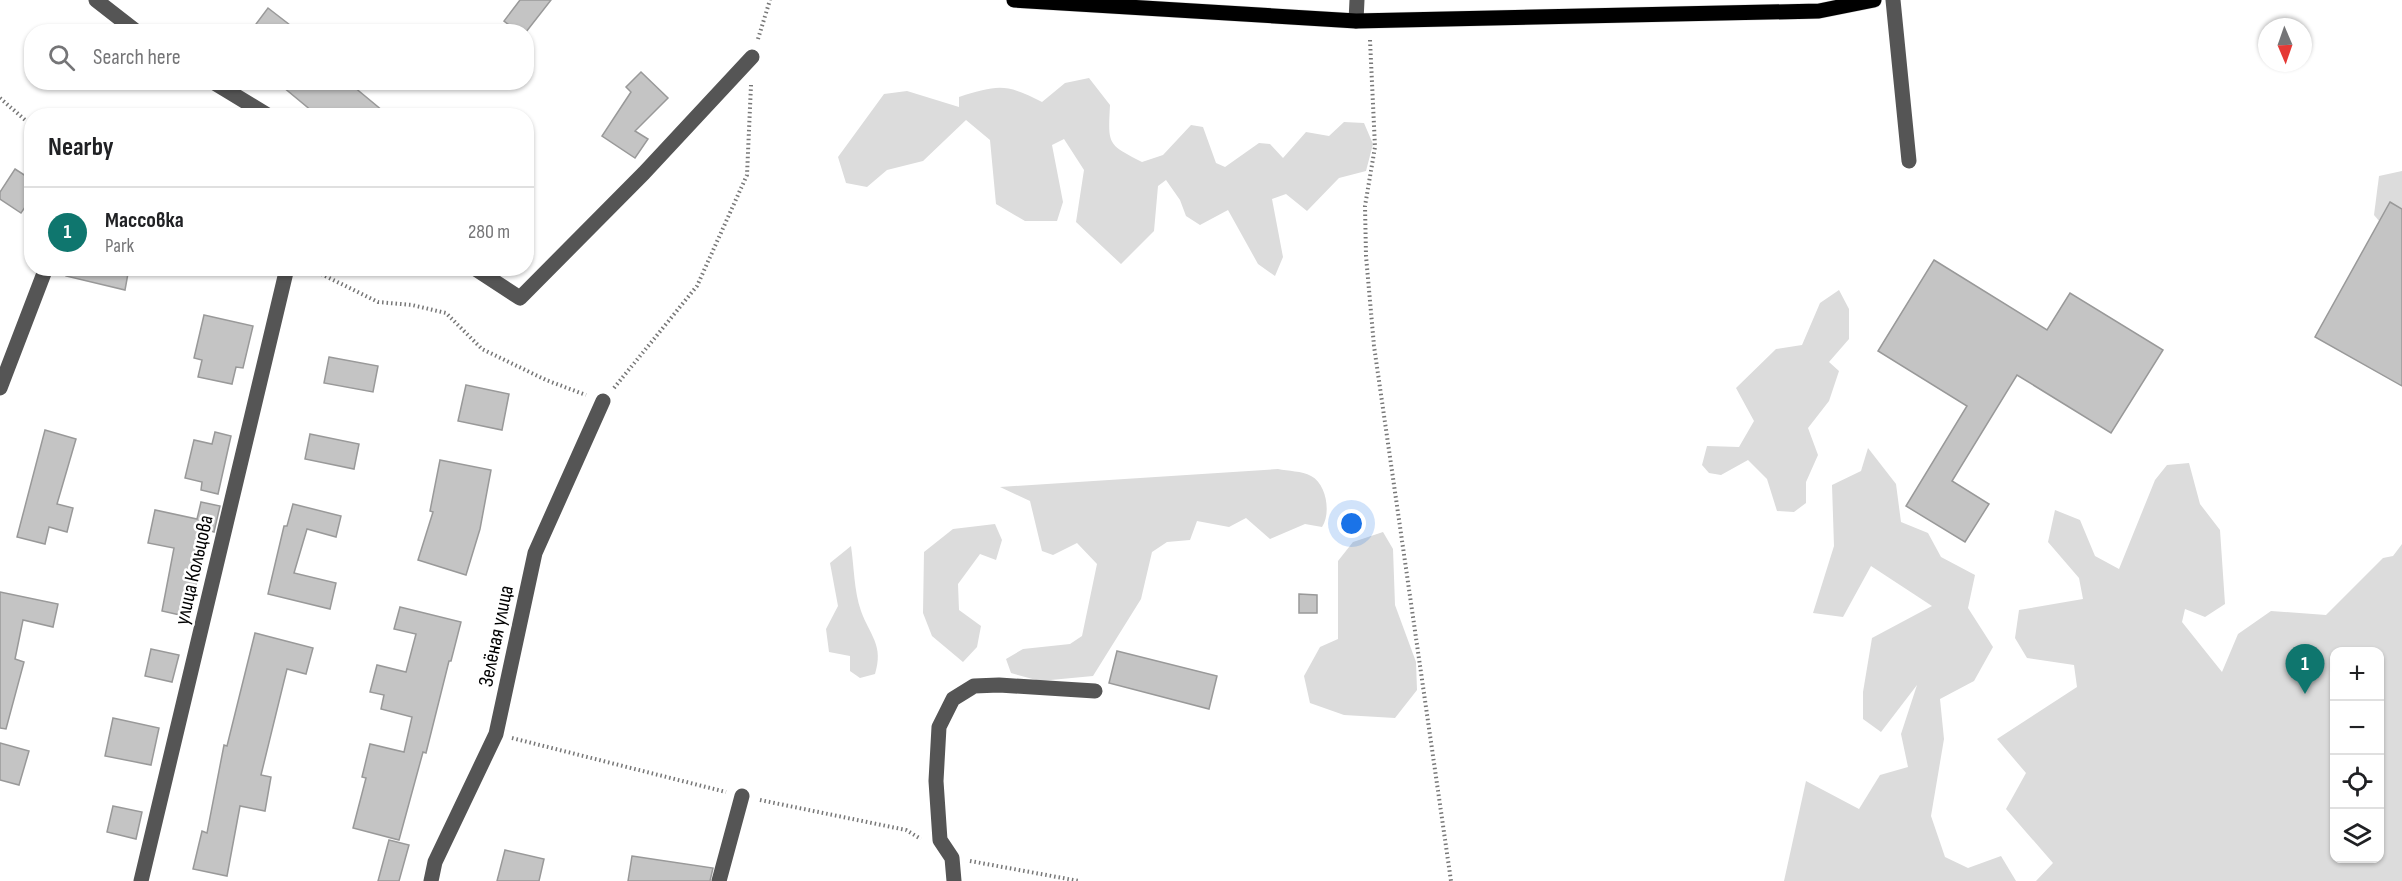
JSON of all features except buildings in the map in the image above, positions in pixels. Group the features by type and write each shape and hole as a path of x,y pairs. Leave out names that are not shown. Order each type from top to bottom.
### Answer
{"main road":[{"path":"1014,0 1362,21 1820,11 1874,0"}],"street":[{"path":"96,0 127,24"},
{"path":"1357,0 1362,21"},
{"path":"1893,0 1909,161"},
{"path":"486,276 520,298 644,173 752,57"},
{"path":"226,90 256,108"},
{"path":"0,388 43,276"},
{"name":"улица Кольцова","path":"141,881 285,276"},
{"name":"Зелёная улица","path":"431,881 435,862 496,734 535,553 603,401"},
{"path":"954,881 952,858 940,840 936,781 939,727 953,699 974,686 999,685 1095,691"},
{"path":"719,881 742,796"}],"path":[{"path":"325,276 378,302 412,305 446,313 482,349 546,380 603,401 697,286 747,175 752,57 770,0"},
{"path":"1362,21 1375,114 1375,147 1365,206 1366,256 1374,346 1451,881"},
{"path":"0,98 24,119"},
{"path":"496,734 742,796 906,830 925,841"},
{"path":"952,858 1079,881"}],"shaded area":[{"path":"1089,78 1110,105 1109,128 1112,142 1122,151 1142,162 1163,155 1191,125 1203,127 1216,163 1225,167 1259,143 1270,144 1283,158 1306,132 1329,136 1344,122 1364,123 1373,144 1366,171 1339,178 1307,211 1286,194 1272,199 1283,257 1275,276 1258,264 1228,210 1200,225 1186,216 1180,200 1166,180 1158,186 1154,231 1121,264 1076,222 1084,170 1064,139 1052,145 1063,202 1057,221 1025,221 996,204 990,140 966,120 923,161 887,170 867,187 846,183 838,157 884,94 907,91 959,107 959,97 983,90 1001,88 1019,92 1042,102 1065,83"},
{"path":"2402,171 2402,235 2397,242 2374,215 2379,176"},
{"path":"1839,290 1849,309 1849,339 1829,362 1839,371 1829,401 1808,428 1818,455 1806,482 1806,503 1794,512 1777,511 1767,479 1748,460 1721,475 1709,473 1702,465 1707,446 1739,447 1754,421 1736,388 1776,349 1802,345 1820,303"},
{"path":"1868,448 1896,484 1901,522 1928,533 1941,557 1975,575 1968,608 1993,647 1974,681 1940,699 1944,739 1931,816 1945,857 1968,868 2001,856 2016,881 1784,881 1806,781 1859,809 1880,775 1908,767 1901,734 1917,685 1881,732 1863,719 1863,692 1872,638 1932,606 1871,566 1843,617 1813,613 1834,546 1832,485 1861,471"},
{"path":"2189,463 2200,504 2220,530 2225,604 2205,617 2185,609 2182,622 2222,672 2238,634 2271,611 2326,615 2383,558 2393,556 2402,544 2402,881 2036,881 2053,863 2006,809 2026,773 1997,739 2077,687 2074,665 2027,658 2015,638 2019,610 2083,599 2079,578 2048,542 2055,510 2080,520 2095,556 2119,569 2155,480 2167,465"},
{"path":"1278,469 1307,474 1321,486 1327,507 1322,527 1305,524 1270,539 1246,518 1229,527 1197,521 1190,540 1167,542 1152,552 1141,599 1093,676 1040,681 1011,673 1006,659 1023,649 1070,644 1082,636 1097,564 1077,543 1053,555 1042,551 1030,501 1000,487"},
{"path":"995,524 1002,540 996,560 980,554 958,584 959,610 981,626 977,647 963,662 932,636 923,613 924,552 953,529"},
{"path":"1383,532 1393,549 1395,605 1416,662 1417,690 1395,718 1344,715 1310,703 1304,676 1320,647 1338,639 1338,561 1353,542"},
{"path":"851,546 859,603 875,641 878,655 875,674 860,678 850,671 850,656 829,652 826,629 838,606 830,563"}],"place":[{"name":"Массовка","path":"2305,694"}]}
